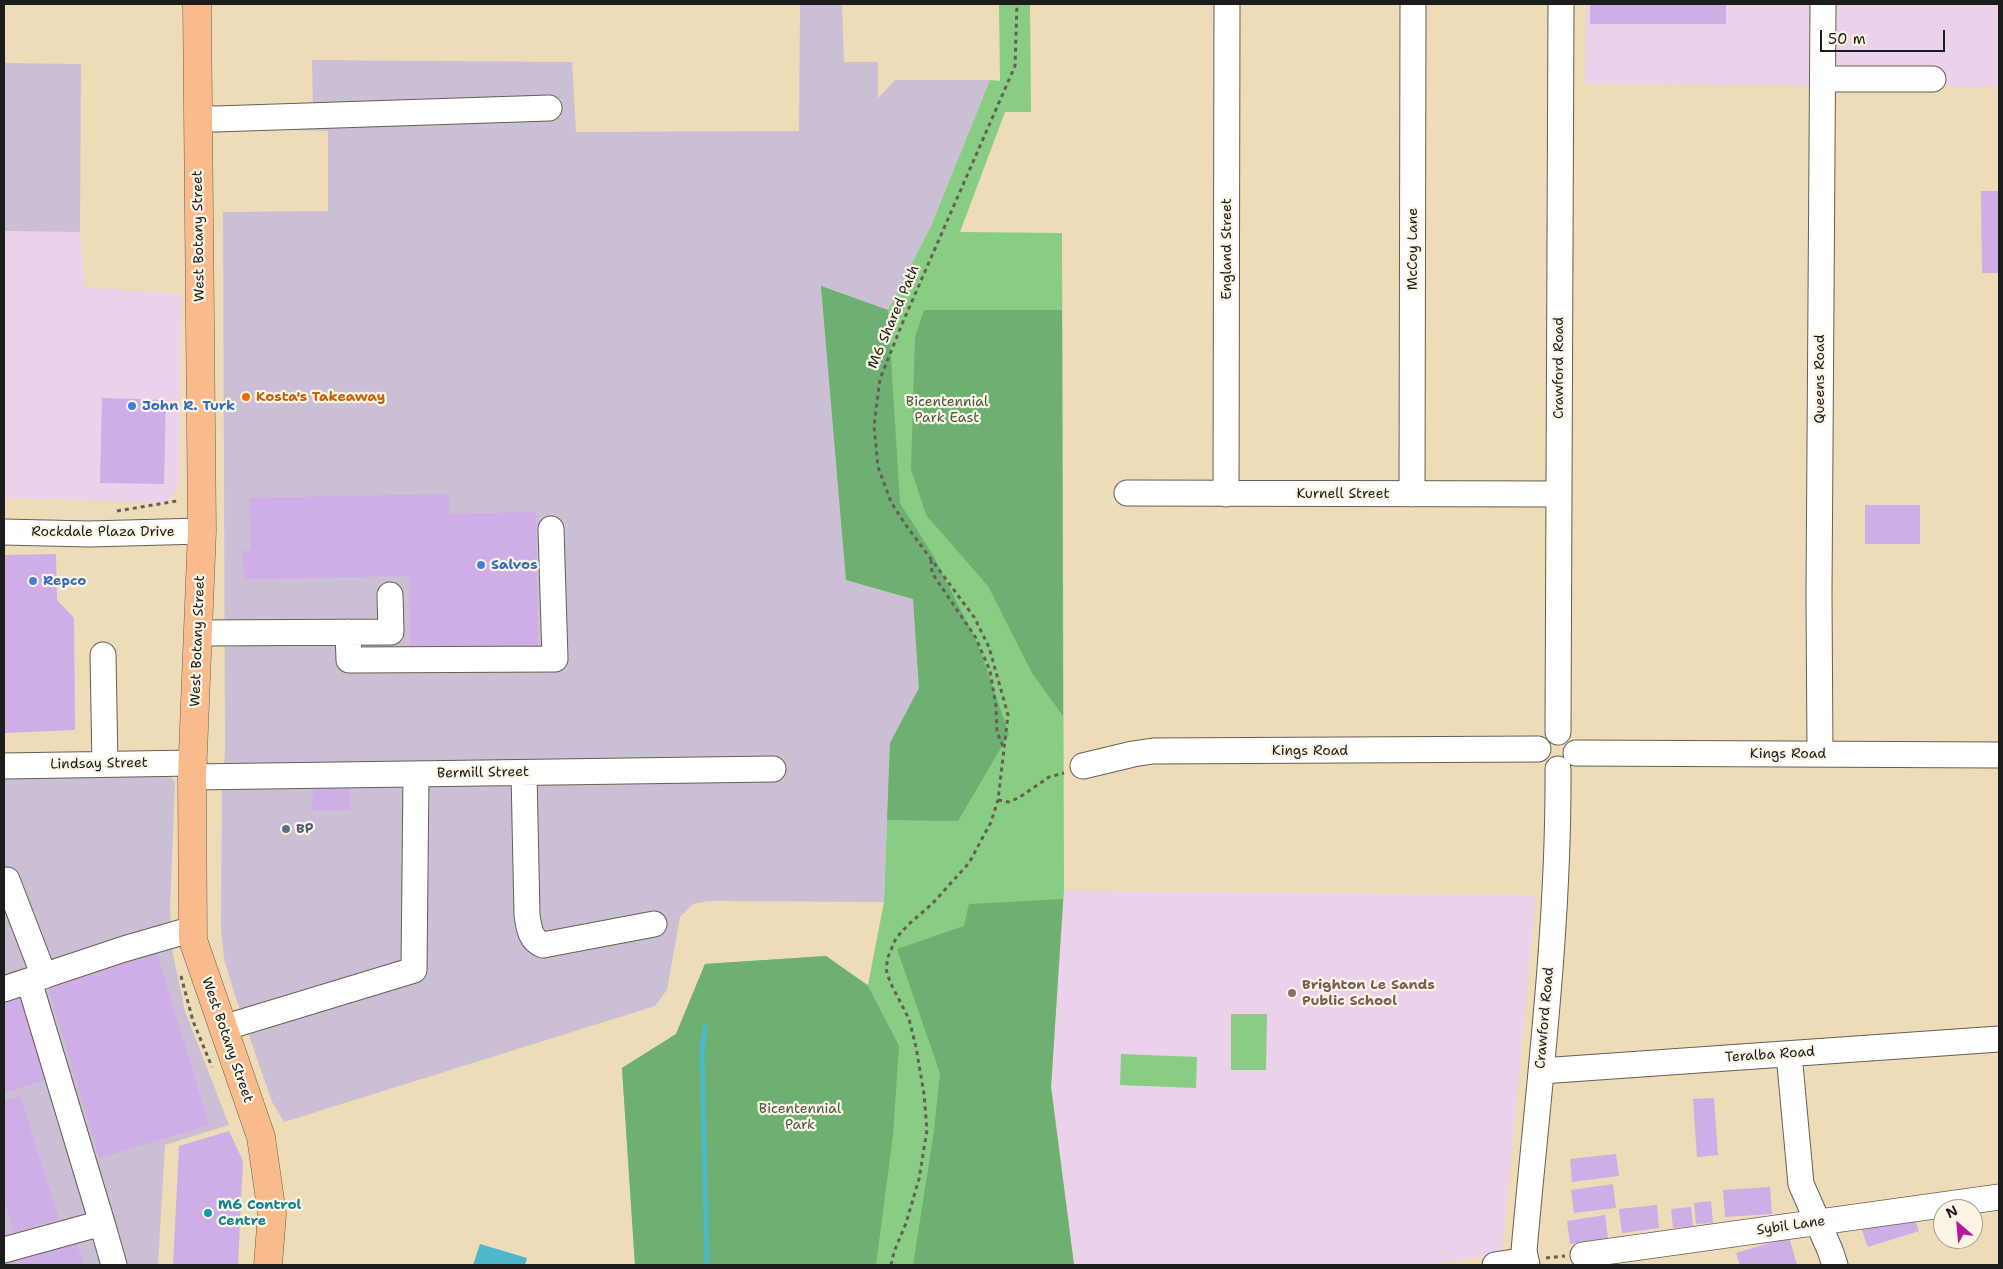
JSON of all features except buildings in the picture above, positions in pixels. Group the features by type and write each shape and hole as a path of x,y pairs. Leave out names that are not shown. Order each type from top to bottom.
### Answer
{"main road":[{"name":"West Botany Street","path":"197,4 202,531 193,770 193,940 261,1137 272,1214 268,1265"}],"street":[{"name":"England Street","path":"1226,494 1227,4"},
{"name":"McCoy Lane","path":"1412,494 1413,4"},
{"name":"Crawford Road","path":"1558,732 1561,4"},
{"name":"Queens Road","path":"1820,754 1822,79 1824,4"},
{"path":"1822,79 1933,79"},
{"path":"198,118 216,120 549,108"},
{"name":"Kurnell Street","path":"1127,493 1558,494"},
{"path":"348,632 350,660 555,658 552,528"},
{"name":"Rockdale Plaza Drive","path":"4,532 89,534 202,531"},
{"path":"199,632 391,632 390,595"},
{"path":"103,655 105,764"},
{"path":"1558,732 1572,738 1576,753 1570,764 1558,769 1552,769 1543,764 1538,754 1538,749 1545,736 1558,732"},
{"name":"Kings Road","path":"1083,766 1134,754 1153,752 1538,749"},
{"name":"Kings Road","path":"1576,753 1999,755"},
{"name":"Lindsay Street","path":"4,766 105,764 193,770"},
{"name":"Bermill Street","path":"193,770 416,774 773,769"},
{"name":"Crawford Road","path":"1527,1263 1524,1251 1552,929 1558,769"},
{"path":"524,773 526,915 532,936 536,942 543,945 654,924"},
{"path":"223,1028 414,970 416,774"},
{"path":"7,880 37,978 114,1265"},
{"path":"4,989 193,928"},
{"name":"Teralba Road","path":"1541,1071 1999,1040"},
{"path":"1789,1054 1801,1184 1835,1265"},
{"name":"Sybil Lane","path":"1583,1255 1999,1196"},
{"path":"4,1250 102,1223"},
{"path":"1495,1265 1527,1263"}],"path":[{"name":"M6 Shared Path","path":"891,1265 919,1179 927,1130 924,1094 916,1048 909,1019 890,982 886,969 888,957 896,938 932,904 969,863 990,822 998,800 1008,715 989,646 974,617 931,560 891,502 878,467 874,426 880,379 902,324 979,146 1001,102 1015,66 1017,4"},
{"path":"117,511 178,501"},
{"path":"931,560 932,573 976,638 990,671 996,706 997,732 1004,750"},
{"path":"998,800 1009,802 1020,798 1050,777 1083,766"},
{"path":"1527,1263 1583,1255"}],"shaded area":[{"path":"800,4 842,4 844,62 878,62 878,98 895,80 990,80 931,226 888,310 821,286 846,580 913,599 919,688 890,743 884,902 708,901 693,904 680,917 667,990 655,1006 284,1122 272,1102 234,992 224,959 221,928 222,789 225,751 223,212 328,211 328,131 222,128 313,112 312,60 572,62 576,132 799,131"},
{"path":"1586,4 1999,4 1999,87 1585,84"},
{"path":"4,63 81,64 80,232 4,231"},
{"path":"4,231 80,232 85,287 181,294 179,484 167,503 4,498"},
{"path":"168,774 175,782 170,910 173,954 185,1011 229,1125 165,1145 158,1265 4,1265 4,776"},
{"name":"Brighton Le Sands Public School","path":"1064,891 1536,895 1502,1254 1426,1265 1074,1265 1051,1087"}],"green space":[{"path":"999,4 1030,4 1031,112 1005,112 960,232 1062,233 1064,891 1051,1087 1074,1265 635,1265 622,1068 676,1034 705,964 826,956 868,985 884,902 890,743 919,688 913,599 846,580 821,286 888,310 931,226 990,80 1000,81"},
{"path":"821,286 888,310 900,503 933,555 978,644 1009,734 958,821 887,820 890,743 919,688 913,599 846,580"},
{"name":"Bicentennial Park East","path":"924,310 1062,310 1063,716 1032,673 988,586 926,515 911,469 915,337"},
{"path":"1063,899 1051,1087 1074,1265 913,1265 934,1131 940,1073 897,949 964,926 969,904"},
{"name":"Bicentennial Park","path":"826,956 868,986 899,1046 893,1135 876,1265 635,1265 622,1068 676,1034 705,964"},
{"path":"1231,1014 1267,1014 1266,1070 1231,1070"},
{"path":"1121,1054 1197,1057 1196,1088 1120,1085"}],"water":[{"path":"480,1244 527,1258 525,1265 473,1265"}],"waterway":[{"path":"705,1027 702,1052 707,1265"}],"place":[{"name":"Kosta's Takeaway","path":"246,397"},
{"name":"John R. Turk","path":"132,406"},
{"name":"Salvos","path":"481,565"},
{"name":"Repco","path":"33,581"},
{"name":"BP","path":"286,829"},
{"name":"Brighton Le Sands Public School","path":"1292,993"},
{"name":"M6 Control Centre","path":"208,1213"}]}
